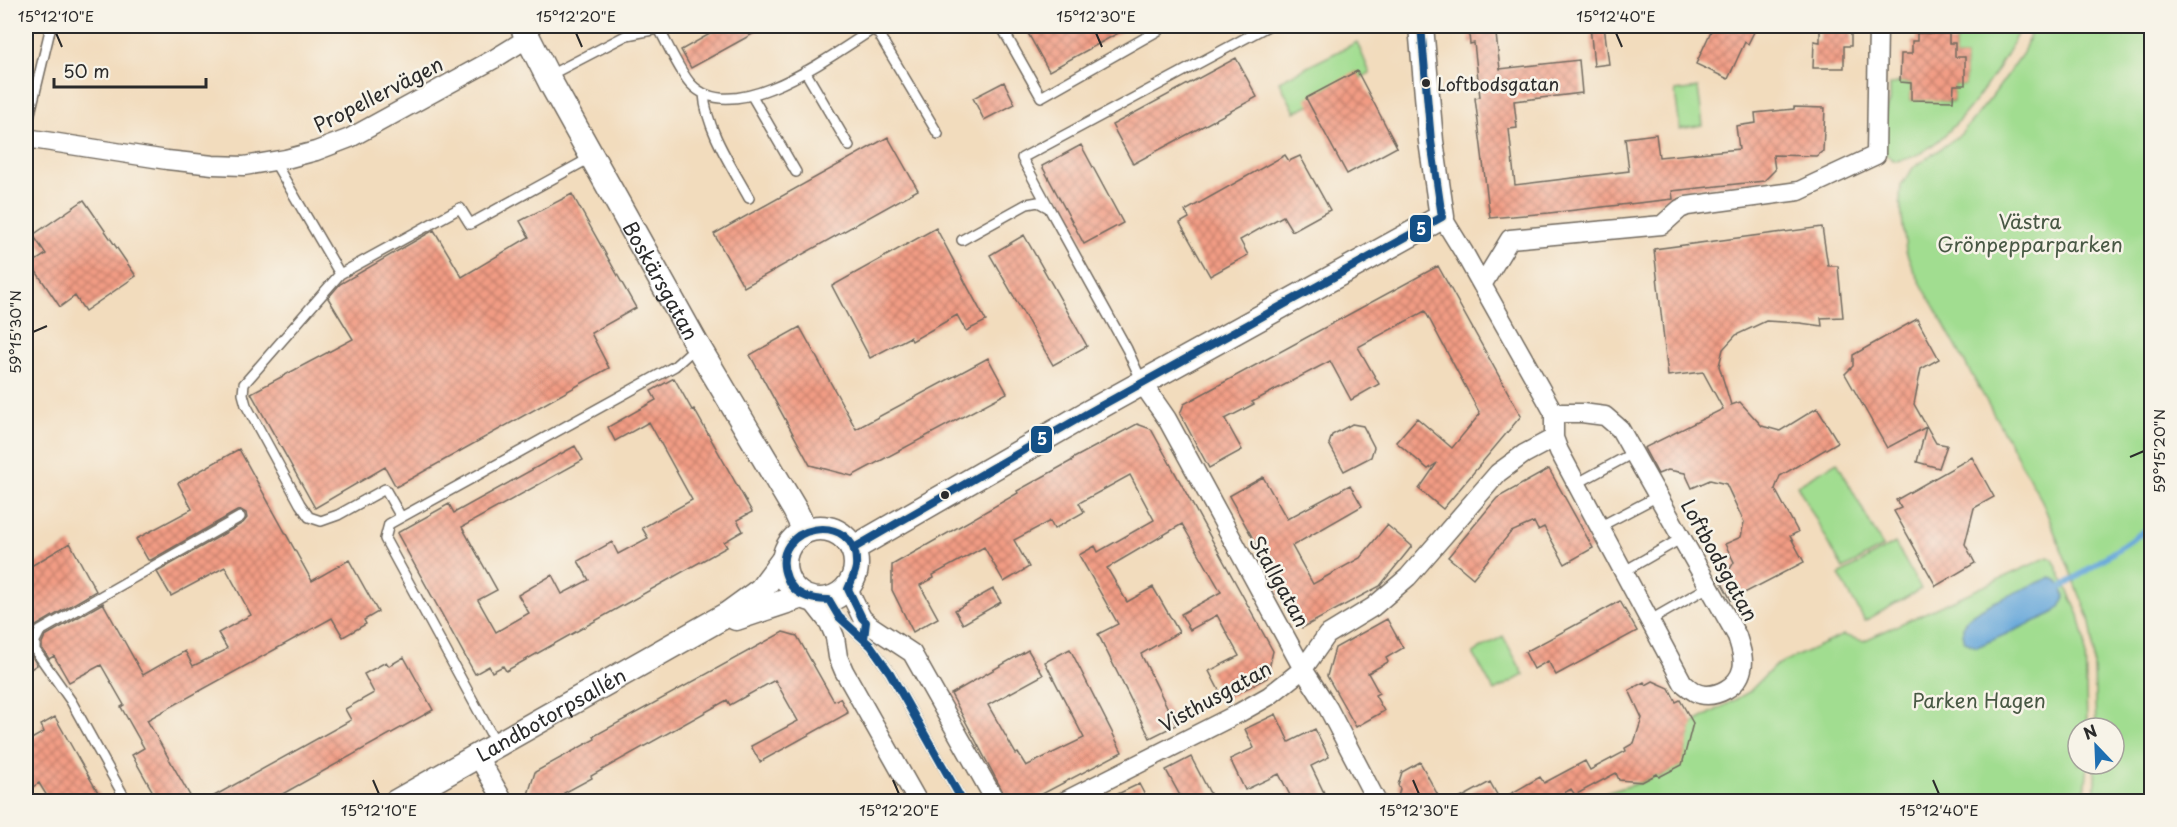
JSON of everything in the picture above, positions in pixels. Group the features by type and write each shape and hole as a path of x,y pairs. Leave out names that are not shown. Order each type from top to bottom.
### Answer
{"street":[{"path":"854,548 1142,383 1442,218 1431,141 1421,26"},
{"path":"1482,285 1510,239 1662,225 1680,209 1687,206 1799,191 1876,155 1878,26"},
{"name":"Boskärsgatan","path":"525,32 547,76 805,531"},
{"name":"Propellervägen","path":"26,138 178,161 244,166 274,161 316,151 350,138 494,59 525,32"},
{"name":"Loftbodsgatan","path":"1442,218 1554,413 1554,438 1559,452 1683,683 1698,694 1713,694 1731,687 1742,671 1743,654 1737,636 1620,429 1605,416 1554,413"},
{"name":"Stallgatan","path":"1142,383 1167,419 1303,669 1328,708 1377,801"},
{"name":"Visthusgatan","path":"1063,801 1269,696 1303,669 1327,635 1374,607 1408,577 1498,473 1524,454 1554,438"},
{"path":"822,596 855,576 857,562 854,548 845,537 833,529 818,527 805,531 791,543 784,559 787,580 794,589 822,596 862,618 865,630 912,653 996,801"},
{"name":"Landbotorpsallén","path":"396,801 705,628 761,590 784,559"},
{"path":"822,596 841,664 918,801"},
{"name":"Landbotorpsallén","path":"705,628 822,596"},
{"path":"487,750 504,801"}],"lane":[{"path":"26,130 51,26"},
{"path":"547,76 627,35 673,26"},
{"path":"1001,26 1041,97 1159,30"},
{"path":"1142,383 1127,349 1022,158 1268,26"},
{"path":"659,29 690,84 704,94 721,99 752,96 786,82 875,28 938,134"},
{"path":"805,71 849,146"},
{"path":"704,94 704,108 709,123 749,198"},
{"path":"752,96 796,172"},
{"path":"401,517 385,489 338,515 321,521 309,516 300,504 246,405 243,394 244,384 340,274 460,208 470,224 592,156"},
{"path":"274,161 340,274"},
{"path":"962,240 1027,204 1038,202 1049,208"},
{"path":"487,750 386,539 389,524 675,366 698,345"},
{"path":"1576,484 1633,453"},
{"path":"1599,527 1658,496"},
{"path":"127,801 71,700 35,650 35,641 40,631 240,517"},
{"path":"1623,572 1682,538"},
{"path":"1649,621 1710,586"},
{"path":"865,630 963,801"}],"green space":[{"path":"1966,26 2021,26 1986,86 1951,129 1913,157 1894,161 1881,149 1879,129 1890,101 1890,85 1900,82 1911,83 1911,100 1924,100 1941,94 1941,101 1953,102 1954,85 1965,85 1965,57 1955,57 1955,43"},
{"name":"Västra Grönpepparparken","path":"2033,26 2151,26 2151,801 2094,801 2095,776 2126,776 2126,716 2096,716 2093,640 2089,618 2042,501 1913,269 1906,251 1900,200 1901,185 1913,168 1961,134 1991,98 2023,53"},
{"path":"1357,42 1370,73 1295,112 1279,81"},
{"path":"1698,88 1703,125 1680,129 1675,91"},
{"path":"1837,462 1883,547 1843,569 1797,485"},
{"path":"1895,543 1921,589 1865,621 1839,575"},
{"name":"Parken Hagen","path":"2048,557 2053,559 2079,615 2085,641 2087,716 2066,716 2066,776 2087,776 2084,801 2041,801 2039,794 2025,802 1576,802 1642,782 1657,774 1659,777 1681,765 1693,723 1749,692 1775,666 1843,635 1863,641"},
{"path":"1503,636 1524,675 1494,691 1473,653"}],"water":[{"path":"2051,577 2058,581 2065,597 2060,607 2052,614 1977,647 1965,642 1963,625 1972,615"}],"building":[{"path":"724,26 767,26 691,68 681,50"},
{"path":"1024,26 1131,26 1049,71"},
{"path":"1468,26 1495,26 1500,69 1579,60 1582,93 1514,101 1517,128 1509,129 1515,185 1629,171 1625,138 1656,134 1659,157 1739,149 1736,126 1756,123 1755,113 1794,109 1794,107 1825,108 1823,151 1816,156 1773,155 1775,170 1764,181 1672,191 1673,199 1490,218 1475,98 1480,97 1474,43 1470,44"},
{"path":"1590,26 1604,26 1609,64 1594,66"},
{"path":"1705,26 1757,26 1748,44 1745,42 1728,79 1696,64 1712,29"},
{"path":"1820,26 1851,26 1851,46 1844,46 1844,68 1813,68 1814,41 1820,42"},
{"path":"1917,33 1949,34 1949,43 1955,43 1955,57 1965,57 1965,85 1954,85 1953,101 1911,100 1911,83 1900,82 1901,54 1912,54 1912,41 1917,41"},
{"path":"1236,58 1257,97 1133,164 1112,125"},
{"path":"1357,71 1397,147 1347,174 1306,98"},
{"path":"1004,82 1015,104 984,120 973,98"},
{"path":"888,137 918,190 744,287 714,234"},
{"path":"1081,145 1123,223 1084,244 1042,166"},
{"path":"1285,155 1289,161 1300,156 1330,210 1292,231 1283,216 1240,240 1248,255 1210,276 1180,223 1189,218 1185,211"},
{"path":"572,194 636,308 591,333 609,368 396,487 385,467 315,508 251,393 353,339 328,298 340,284 434,230 462,277 529,237 520,221"},
{"path":"84,200 136,276 85,311 75,296 60,307 31,264 46,254 33,235"},
{"path":"1822,227 1828,266 1838,266 1843,317 1821,318 1822,326 1766,321 1736,335 1723,349 1719,366 1731,405 1740,402 1762,426 1780,431 1817,408 1838,442 1780,476 1775,489 1798,532 1790,536 1804,562 1731,600 1722,583 1734,562 1725,544 1741,537 1744,522 1726,484 1710,480 1692,488 1685,473 1668,470 1658,474 1644,448 1723,409 1703,372 1668,376 1654,249"},
{"path":"936,228 986,321 966,331 957,315 912,341 910,337 870,358 832,286"},
{"path":"1024,235 1087,346 1053,365 990,255"},
{"path":"1438,266 1521,416 1443,509 1419,489 1437,463 1428,469 1396,442 1417,418 1452,448 1480,414 1425,311 1358,347 1379,384 1351,400 1330,361 1252,402 1254,404 1225,419 1242,450 1209,468 1180,414 1184,404"},
{"path":"1917,319 1939,359 1921,369 1914,404 1936,443 1947,445 1939,468 1917,462 1926,427 1887,448 1845,374 1853,366 1853,355"},
{"path":"800,327 856,429 988,358 1007,393 852,476 810,465 750,355"},
{"path":"674,378 752,512 737,520 743,531 724,542 727,547 506,671 503,666 492,672 489,666 475,674 397,533 449,504 454,513 575,446 583,460 462,527 497,590 478,600 496,632 529,613 518,595 552,575 562,594 589,580 578,561 612,542 618,554 648,538 642,528 692,500 649,422 615,441 608,427 656,400 651,391"},
{"path":"1137,424 1151,429 1273,651 1267,678 1224,700 1209,671 1239,656 1217,615 1190,630 1181,614 1221,592 1182,524 1107,568 1127,602 1153,587 1179,632 1141,654 1176,725 1150,738 1098,634 1118,624 1079,555 1095,546 1098,552 1154,520 1130,475 1079,503 1084,512 1054,529 1050,521 1014,540 1029,567 1004,582 984,547 933,575 934,578 920,585 938,618 913,632 892,590 892,565 1018,493 1017,491 1072,459"},
{"path":"1352,424 1363,426 1374,447 1371,457 1344,471 1329,444 1332,435"},
{"path":"239,449 312,581 349,560 378,612 364,620 366,624 343,637 332,618 147,720 193,801 158,801 132,755 144,748 121,707 124,705 101,665 69,682 54,656 49,659 42,648 42,643 45,636 103,603 143,675 185,651 193,666 224,651 227,648 218,633 251,615 225,567 171,596 157,572 243,523 247,518 246,513 241,510 237,511 151,560 148,560 136,539 192,509 178,483"},
{"path":"1972,457 1994,497 1974,508 1965,544 1975,563 1936,586 1894,511 1901,508 1896,500"},
{"path":"1549,469 1593,548 1565,564 1544,527 1538,530 1534,522 1511,532 1473,578 1448,557 1497,498"},
{"path":"1263,477 1287,519 1350,485 1362,506 1292,546 1313,584 1360,558 1387,525 1412,546 1380,586 1302,628 1296,617 1293,619 1266,569 1269,567 1229,496"},
{"path":"70,543 96,591 34,627 29,638 28,650 37,665 26,672 26,569"},
{"path":"993,589 1001,602 963,624 955,610"},
{"path":"1620,601 1637,631 1556,675 1548,661 1534,669 1525,652"},
{"path":"1387,619 1403,648 1386,658 1388,662 1368,673 1379,693 1375,695 1384,711 1356,727 1327,676 1335,648"},
{"path":"783,632 797,636 834,701 840,698 848,713 760,762 751,746 798,721 775,680 730,705 727,700 591,776 592,778 564,793 569,801 526,801 535,772 595,739 594,736"},
{"path":"1070,649 1122,752 1029,801 1004,794 951,694 1028,650 1043,675 988,705 1016,754 1018,753 1026,766 1084,738 1045,662"},
{"path":"404,657 433,710 270,801 205,801 351,720 345,709 374,693 364,674 386,662 389,666"},
{"path":"1653,681 1669,688 1676,702 1680,700 1693,723 1682,765 1659,777 1657,774 1642,782 1619,780 1616,773 1575,795 1571,789 1550,801 1455,801 1490,782 1500,800 1540,777 1544,783 1585,761 1590,770 1626,751 1625,748 1634,743 1642,718 1629,690 1644,682 1646,685"},
{"path":"1276,714 1289,742 1315,729 1329,757 1311,766 1328,801 1293,801 1279,774 1245,790 1230,759 1254,748 1245,729"},
{"path":"55,717 103,801 50,801 39,783 26,791 26,742 44,732 41,725"},
{"path":"1191,757 1214,801 1183,801 1166,770"},
{"path":"1420,762 1441,801 1397,801 1402,772"},
{"path":"1139,784 1148,801 1103,801"}],"waterway":[{"path":"2062,587 2152,526"}],"transit line":[{"name":"5","path":"854,548 1088,413 1442,217 1431,141 1421,26"},
{"name":"5","path":"864,639 866,622 848,589 856,567 853,548 844,536 830,530 815,530 800,535 789,545 784,560 790,584 804,596 829,600 839,617 871,646 890,673 963,802"}],"place":[{"name":"Loftbodsgatan","path":"1426,83"}]}
